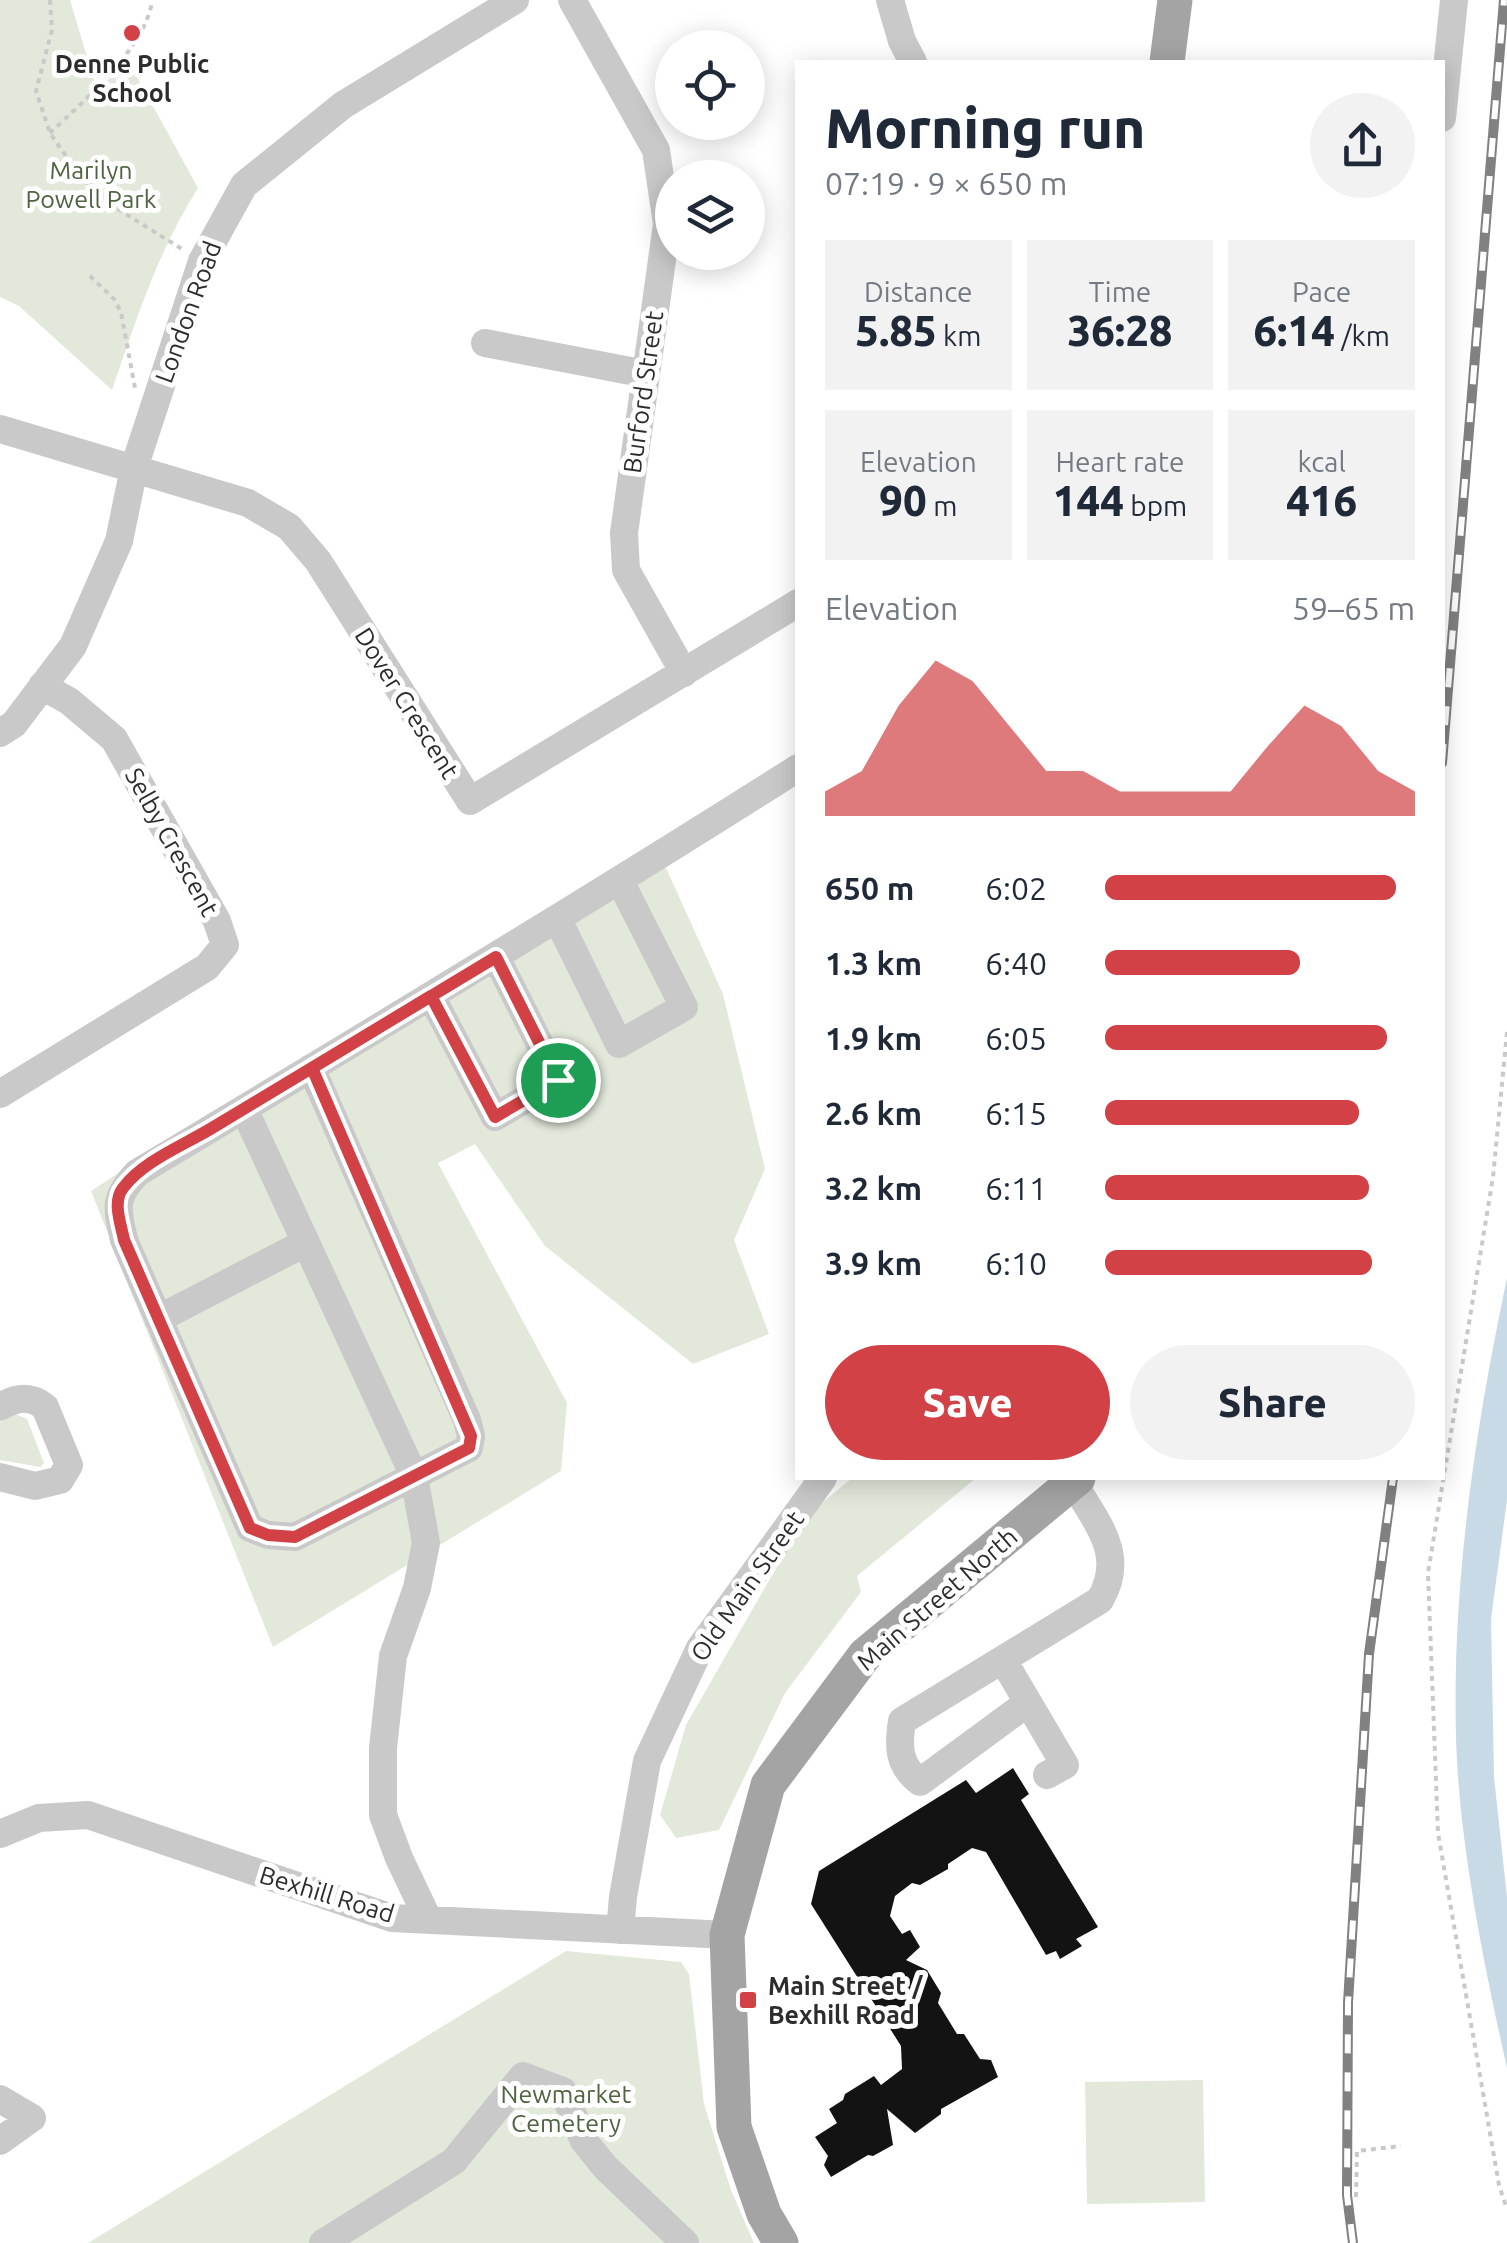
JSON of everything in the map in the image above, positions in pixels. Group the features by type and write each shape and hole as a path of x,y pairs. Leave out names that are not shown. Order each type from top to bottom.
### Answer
{"main road":[{"path":"1167,60 1175,0"},
{"name":"Main Street North","path":"780,2243 764,2214 734,2127 727,1935 768,1785 864,1655 1076,1480"}],"street":[{"name":"London Road","path":"0,733 14,724 73,646 120,541 134,468 202,261 244,185 343,105 515,0"},
{"name":"Burford Street","path":"572,0 656,150 663,179 667,224 624,534 626,570 684,672"},
{"path":"890,0 912,60"},
{"path":"1445,88 1454,0"},
{"path":"484,343 646,374"},
{"path":"0,430 134,468"},
{"name":"Dover Crescent","path":"134,468 248,502 289,527 318,561 470,801 795,605"},
{"name":"Selby Crescent","path":"0,1094 207,966 225,945 217,922 114,738 69,701 42,686"},
{"path":"312,1068 471,1436 469,1448 295,1537 268,1535 250,1528 124,1240 117,1208 120,1191 137,1173 558,920 795,770"},
{"path":"558,920 619,1044 684,1006 620,881"},
{"path":"431,996 495,1117 558,1080 496,957"},
{"path":"244,1109 414,1476 426,1543 417,1588 393,1656 383,1748 383,1816 428,1920"},
{"path":"158,1319 304,1244"},
{"path":"0,1407 27,1398 46,1407 68,1465 60,1480 44,1486 0,1478"},
{"name":"Old Main Street","path":"620,1930 622,1896 647,1760 700,1648 822,1480"},
{"path":"1026,1704 920,1782 909,1773 897,1749 902,1721 1100,1600 1110,1582 1112,1551 1076,1480"},
{"path":"1002,1660 1066,1765 1046,1775"},
{"name":"Bexhill Road","path":"0,1834 40,1818 88,1816 392,1918 727,1935"},
{"path":"322,2243 454,2161 524,2076 563,2091 584,2141 606,2168 686,2243"},
{"path":"0,2098 32,2118 0,2141"}],"path":[{"path":"50,0 52,30 36,91 50,133 81,178 121,210 202,261"},
{"path":"50,133 102,85 149,19 152,2"},
{"path":"90,276 114,299 121,312 145,434"},
{"path":"1445,1470 1493,1178 1507,1032"},
{"path":"1443,1480 1428,1573 1438,1833 1499,2186 1507,2209"},
{"path":"1356,2197 1358,2150 1402,2146"}],"green space":[{"name":"Marilyn Powell Park","path":"0,0 70,0 96,87 131,66 198,188 160,261 112,390 19,306 0,297"},
{"path":"658,850 723,994 765,1169 734,1240 769,1334 693,1364 545,1246 475,1144 438,1163 567,1403 561,1471 273,1647 91,1191 213,1111"},
{"path":"15,1414 27,1419 44,1463 40,1467 0,1460 0,1422"},
{"path":"850,1480 974,1480 857,1576 861,1592 785,1693 719,1830 676,1838 660,1815 686,1725 806,1516"},
{"name":"Newmarket Cemetery","path":"566,1951 681,1962 689,1974 704,2104 731,2190 754,2243 88,2243"},
{"path":"1203,2080 1205,2202 1087,2204 1085,2082"}],"water":[{"path":"1507,1278 1507,1500 1491,1619 1494,1777 1507,1897 1507,2068 1467,1861 1458,1778 1456,1680 1468,1506"}],"building":[{"path":"1013,1768 1029,1794 1021,1800 1098,1927 1076,1939 1082,1946 1060,1959 1056,1951 1046,1955 986,1852 972,1848 948,1864 948,1869 920,1885 912,1883 895,1896 890,1916 902,1934 910,1930 920,1947 906,1960 927,1970 941,1993 938,2003 957,2034 964,2034 980,2059 991,2060 998,2077 941,2109 941,2114 915,2133 887,2109 893,2145 831,2177 824,2165 828,2156 815,2137 837,2123 829,2109 874,2076 881,2085 902,2069 901,2046 811,1904 819,1871 966,1780 976,1793"}],"railway":[{"path":"1445,726 1504,0"},
{"path":"1353,2243 1347,2195 1348,2003 1369,1654 1393,1480"}],"place":[{"name":"Denne Public School","path":"132,33"},
{"name":"Main Street / Bexhill Road","path":"748,2000"}],"route":[{"path":"558,1080 495,1117 431,996 137,1173 120,1191 117,1208 124,1240 250,1528 268,1535 295,1537 469,1448 471,1436 312,1068 496,957 558,1080"}]}
